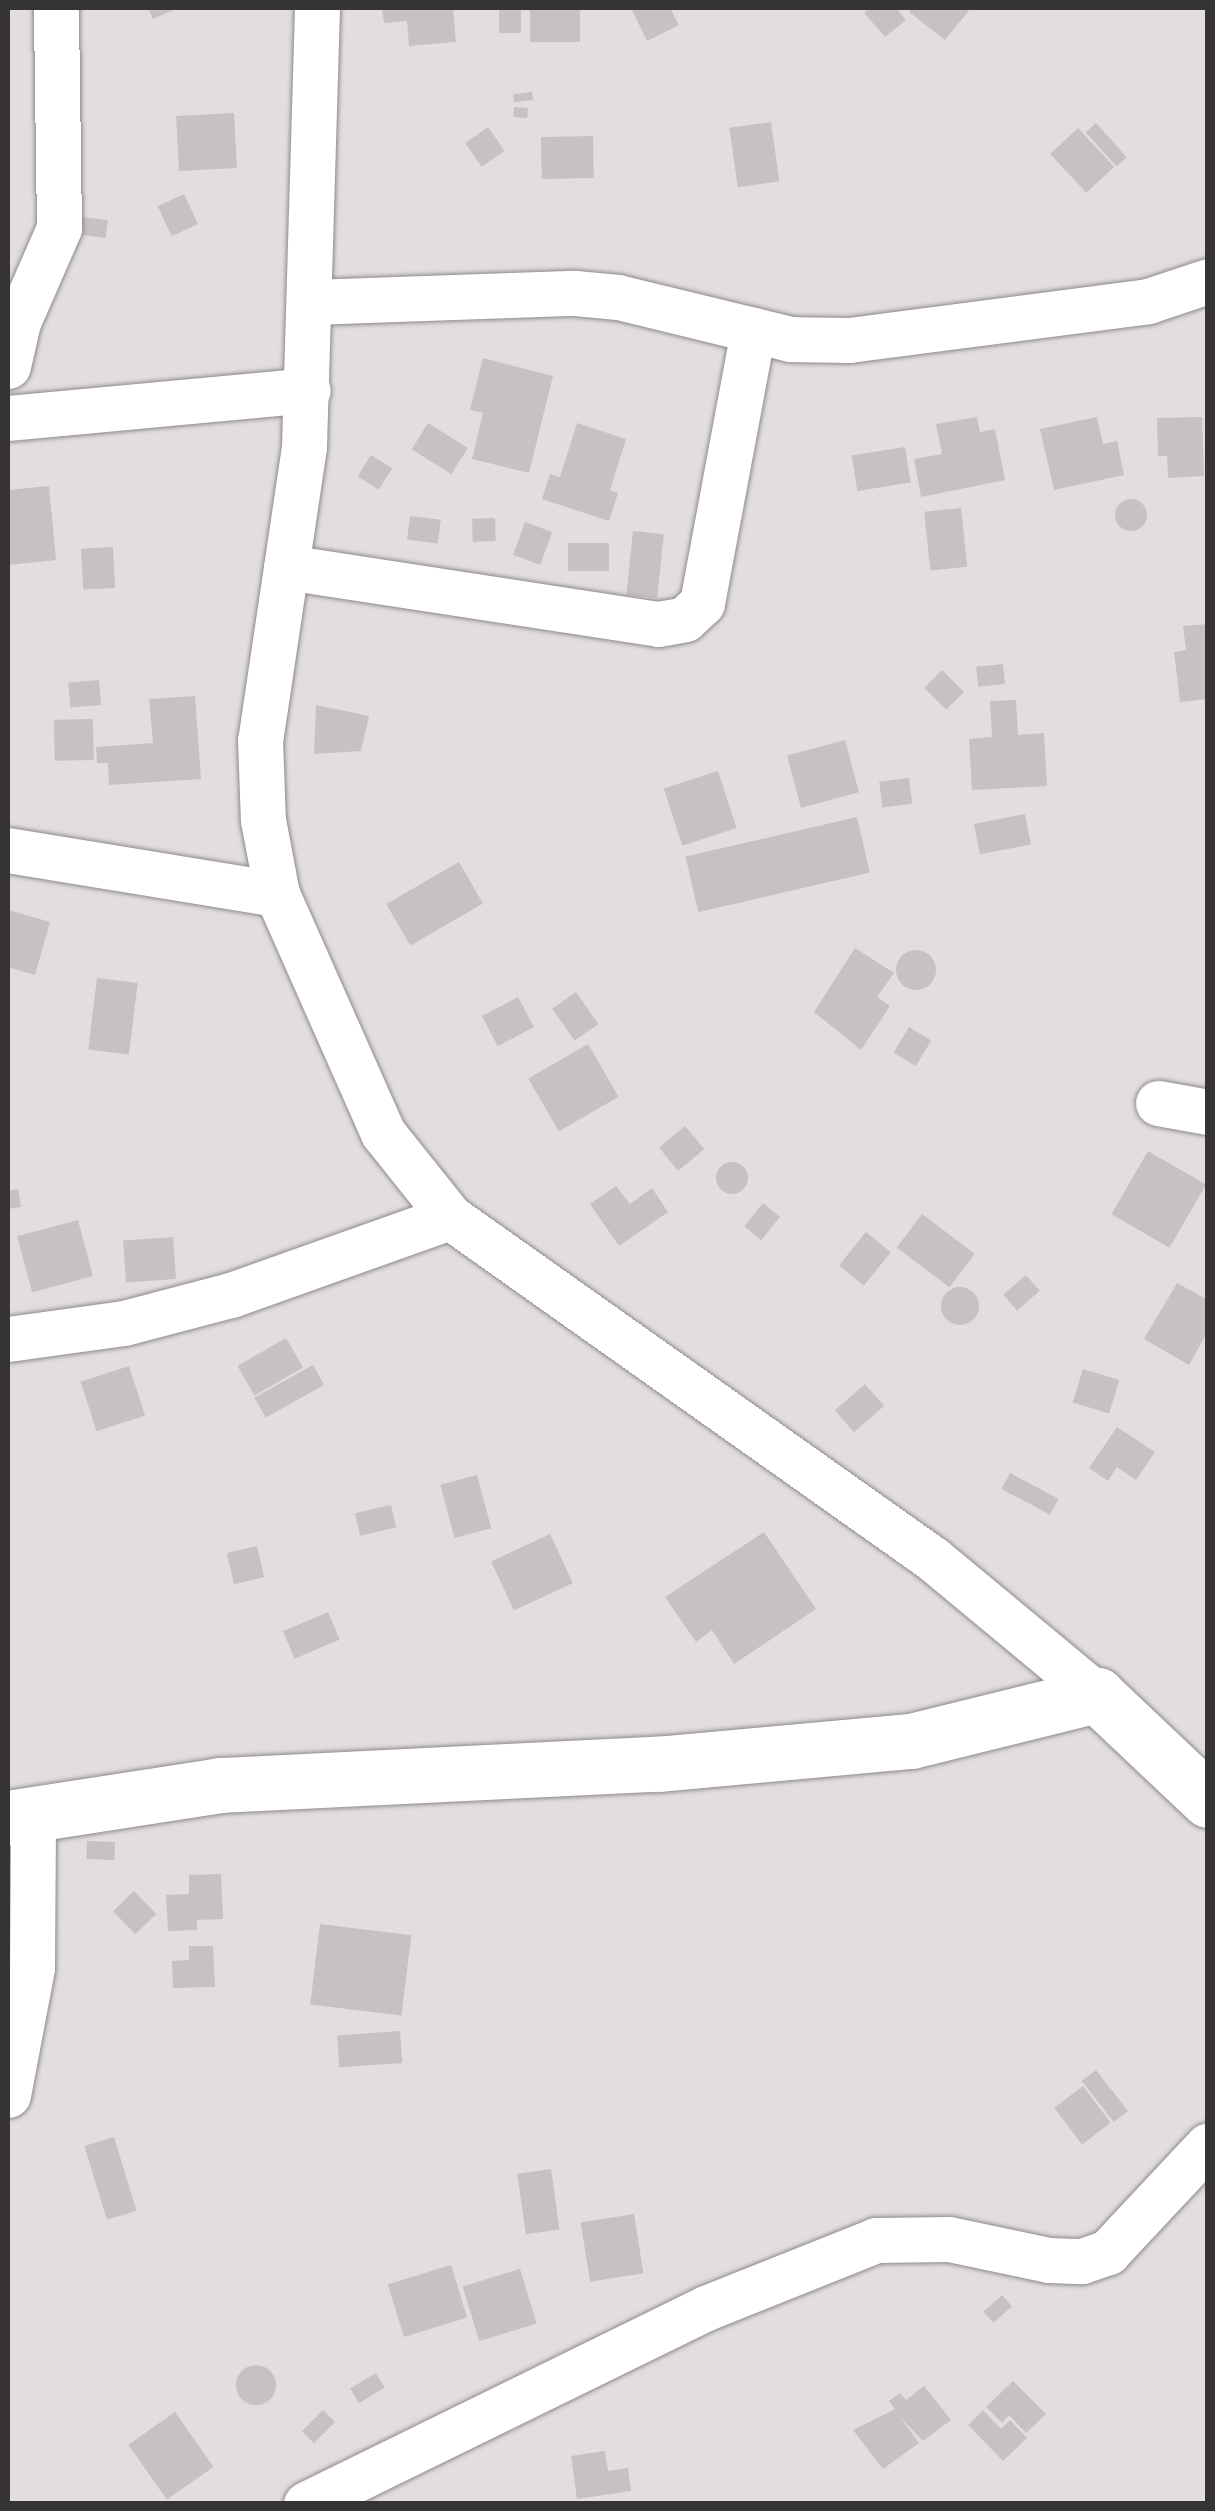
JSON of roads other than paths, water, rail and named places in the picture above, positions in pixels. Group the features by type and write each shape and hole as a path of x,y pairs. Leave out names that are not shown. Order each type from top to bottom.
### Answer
{"street":[{"path":"8,366 18,322 59,228 56,8"},
{"path":"318,8 308,390 260,740 263,820 277,894 383,1133 450,1217 933,1559 1097,1695 1208,1800"},
{"path":"310,302 575,294 618,297 753,330 849,340 1148,301 1208,281"},
{"path":"286,568 658,624 684,619 702,603 753,330"},
{"path":"8,418 308,390"},
{"path":"8,850 277,894"},
{"path":"1158,1103 1208,1112"},
{"path":"8,1339 124,1323 232,1295 450,1217"},
{"path":"8,2095 32,1968 20,1814 330,1776 656,1764 911,1741 1097,1695"},
{"path":"306,2504 706,2308 876,2240 949,2239 1049,2260 1082,2261 1108,2252 1208,2145"}]}
